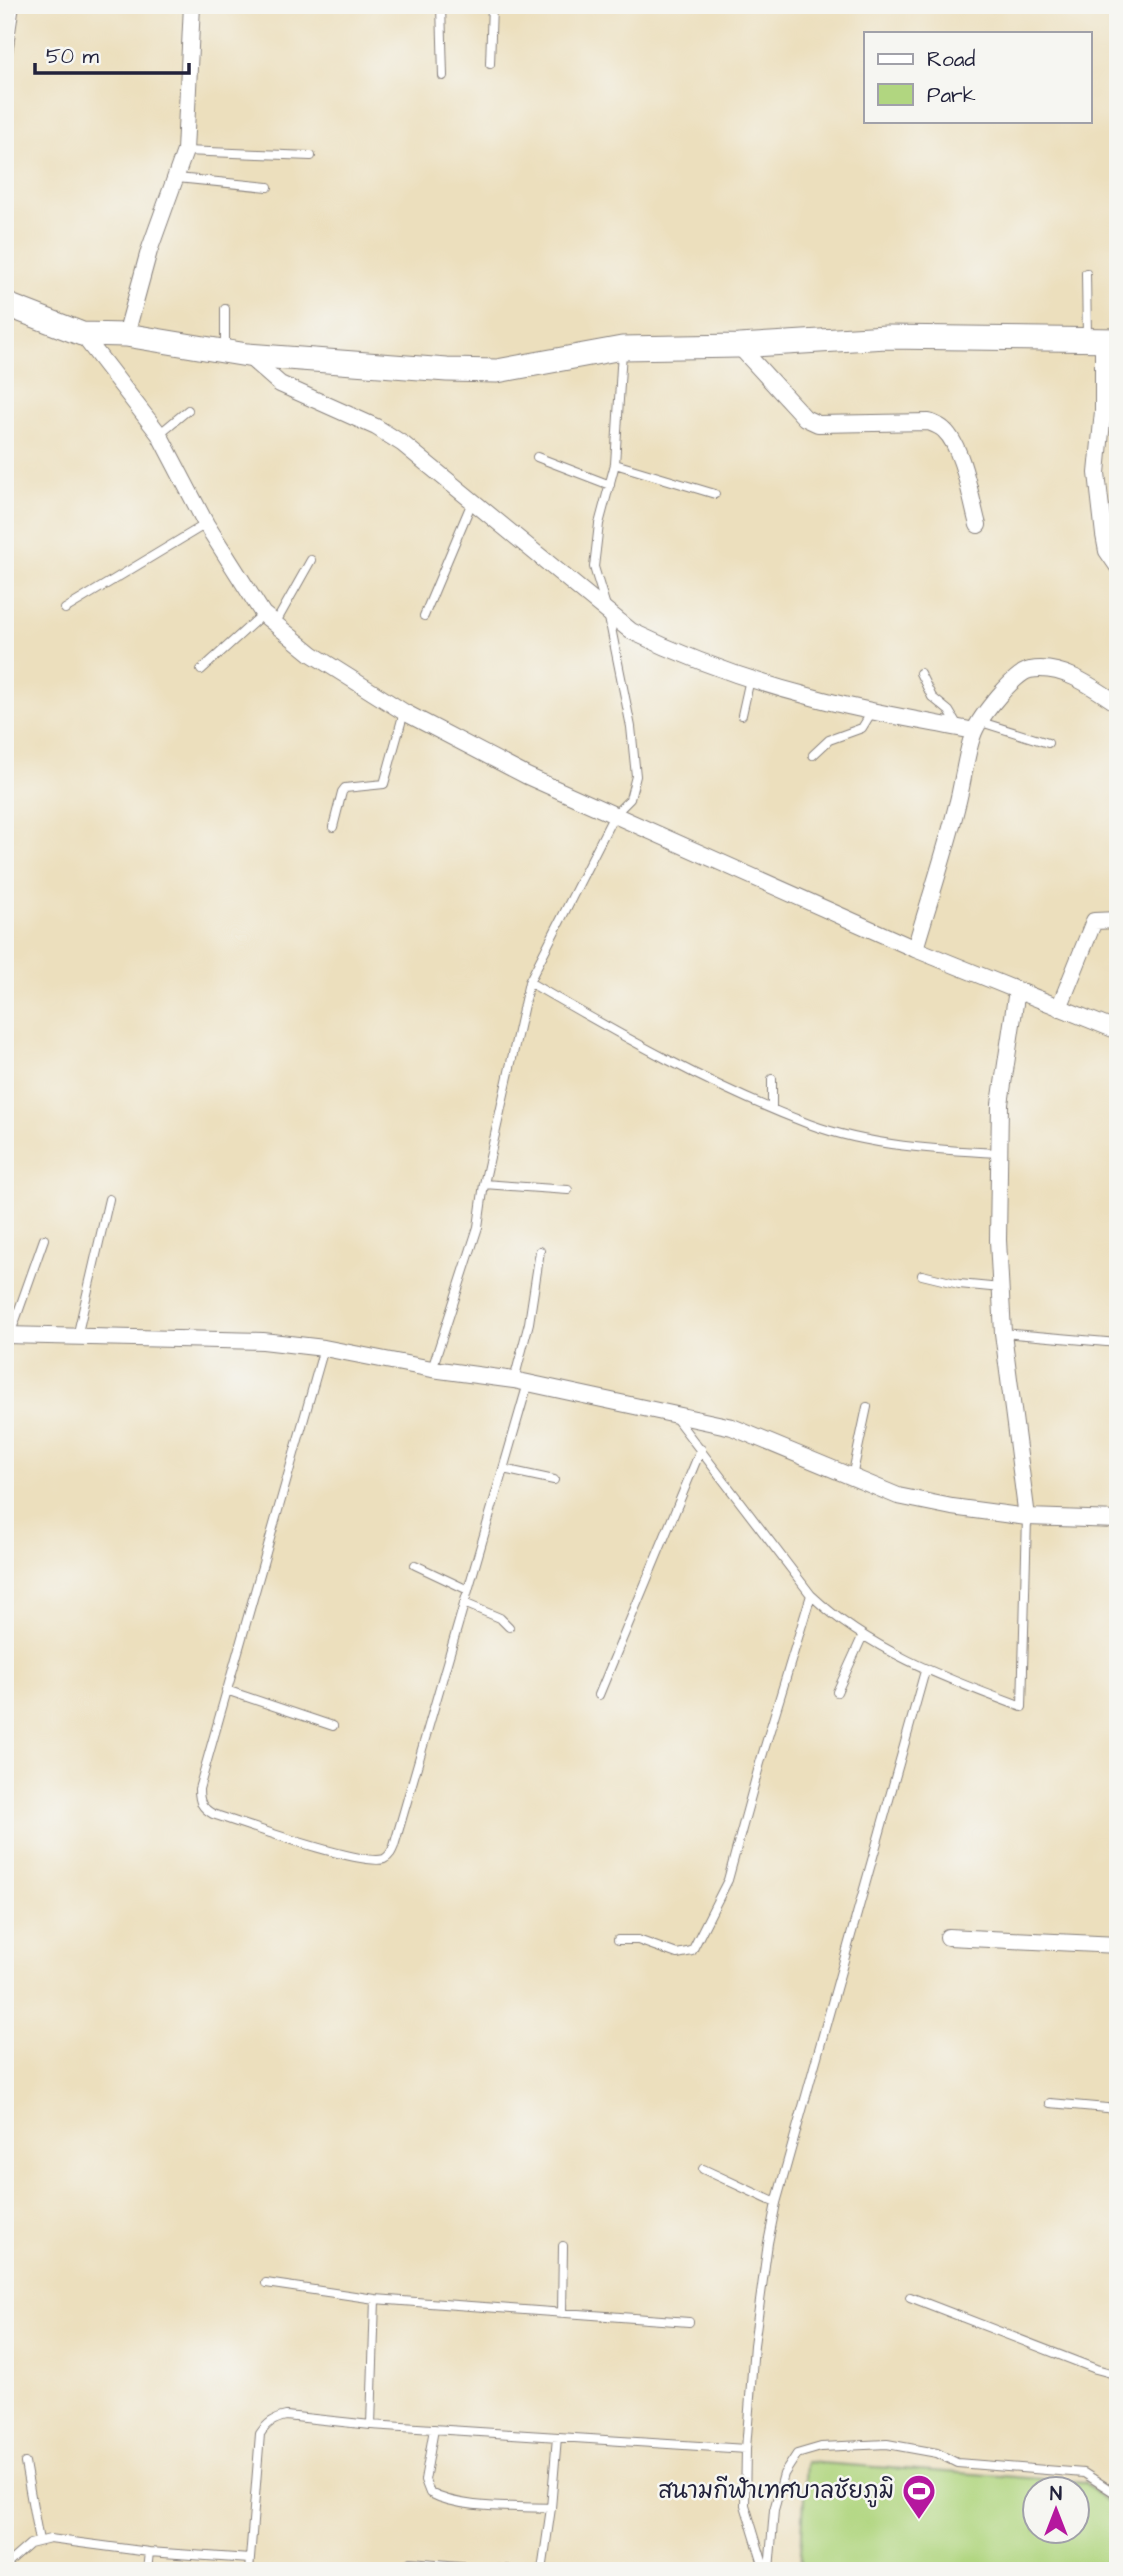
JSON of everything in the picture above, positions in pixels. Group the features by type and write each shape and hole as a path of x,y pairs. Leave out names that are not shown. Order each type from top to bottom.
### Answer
{"street":[{"path":"126,335 149,251 186,151 192,5"},
{"path":"5,304 82,334 126,335 236,354 447,370 497,371 622,348 739,346 886,337 1102,340 1103,411 1097,473 1105,543 1118,567"},
{"path":"82,334 159,435 206,524 269,619 312,654 404,712 527,776 915,949 1118,1031"},
{"path":"739,346 805,418 818,424 929,422 943,428 959,458 978,525"},
{"path":"236,354 280,384 376,427 403,444 632,631 750,679 814,698 971,727"},
{"path":"915,949 950,833 971,727 1007,685 1021,673 1032,669 1082,679 1118,704"},
{"path":"1059,1008 1094,921 1118,920"},
{"path":"1017,990 1000,1104 998,1240 1003,1334 1027,1517"},
{"path":"8,1335 202,1338 263,1341 324,1349 521,1382 732,1427 898,1496 952,1507 1027,1517 1118,1520"},
{"path":"948,1937 1118,1945"}],"lane":[{"path":"5,72 15,5"},
{"path":"441,5 443,76"},
{"path":"490,64 492,5"},
{"path":"186,151 311,156"},
{"path":"177,178 268,187"},
{"path":"1086,273 1102,340"},
{"path":"225,309 236,354"},
{"path":"432,1369 478,1227 484,1184 529,982 614,815 630,799 636,776 631,727 608,614 594,567 599,524 615,464 622,348"},
{"path":"159,435 188,410"},
{"path":"537,457 610,485"},
{"path":"615,464 715,494"},
{"path":"424,616 472,502"},
{"path":"65,609 206,524"},
{"path":"201,670 269,619 311,560"},
{"path":"919,673 932,698 971,727 1048,743"},
{"path":"742,715 750,679"},
{"path":"813,755 829,740 862,728 873,710"},
{"path":"333,827 345,788 384,784 404,712"},
{"path":"529,982 664,1060 811,1125 876,1141 942,1150 999,1153"},
{"path":"772,1079 772,1108"},
{"path":"484,1184 568,1190"},
{"path":"77,1337 109,1199"},
{"path":"8,1335 44,1239"},
{"path":"324,1349 226,1690 199,1789 199,1800 204,1809 213,1814 352,1857 383,1859 390,1854 394,1846 503,1469 521,1382 540,1251"},
{"path":"922,1275 958,1284 1001,1288"},
{"path":"1003,1334 1118,1343"},
{"path":"852,1477 867,1407"},
{"path":"671,1412 811,1595 827,1610 863,1635 925,1671 1022,1707 1027,1517"},
{"path":"599,1695 701,1449"},
{"path":"503,1469 554,1480"},
{"path":"415,1565 468,1590"},
{"path":"618,1940 638,1940 677,1954 692,1951 728,1880 811,1595"},
{"path":"464,1603 500,1618 509,1627"},
{"path":"837,1692 863,1635"},
{"path":"767,2571 745,2505 746,2449 754,2345 768,2243 776,2203 925,1671"},
{"path":"226,1690 333,1726"},
{"path":"1051,2103 1118,2109"},
{"path":"703,2169 776,2203"},
{"path":"562,2313 563,2246"},
{"path":"266,2283 375,2299 689,2322"},
{"path":"910,2297 1096,2369 1118,2375"},
{"path":"371,2425 375,2299"},
{"path":"249,2571 260,2434 275,2418 286,2416 371,2425 746,2449"},
{"path":"434,2429 425,2480 430,2493 443,2500 551,2508"},
{"path":"542,2571 557,2437"},
{"path":"767,2571 774,2510 784,2474 797,2454 821,2446 887,2444 937,2453 957,2463 1084,2473 1118,2495"},
{"path":"25,2463 39,2541"},
{"path":"5,2566 16,2554 39,2541 50,2539 149,2552 250,2559"},
{"path":"147,2571 149,2552"},
{"path":"410,2562 523,2571"}],"green space":[{"name":"สนามกีฬาเทศบาลชัยภูมิ","path":"806,2462 1021,2477 1021,2544 1092,2544 1092,2489 1118,2512 1118,2571 800,2571"}],"place":[{"name":"สนามกีฬาเทศบาลชัยภูมิ","path":"919,2521"}]}
